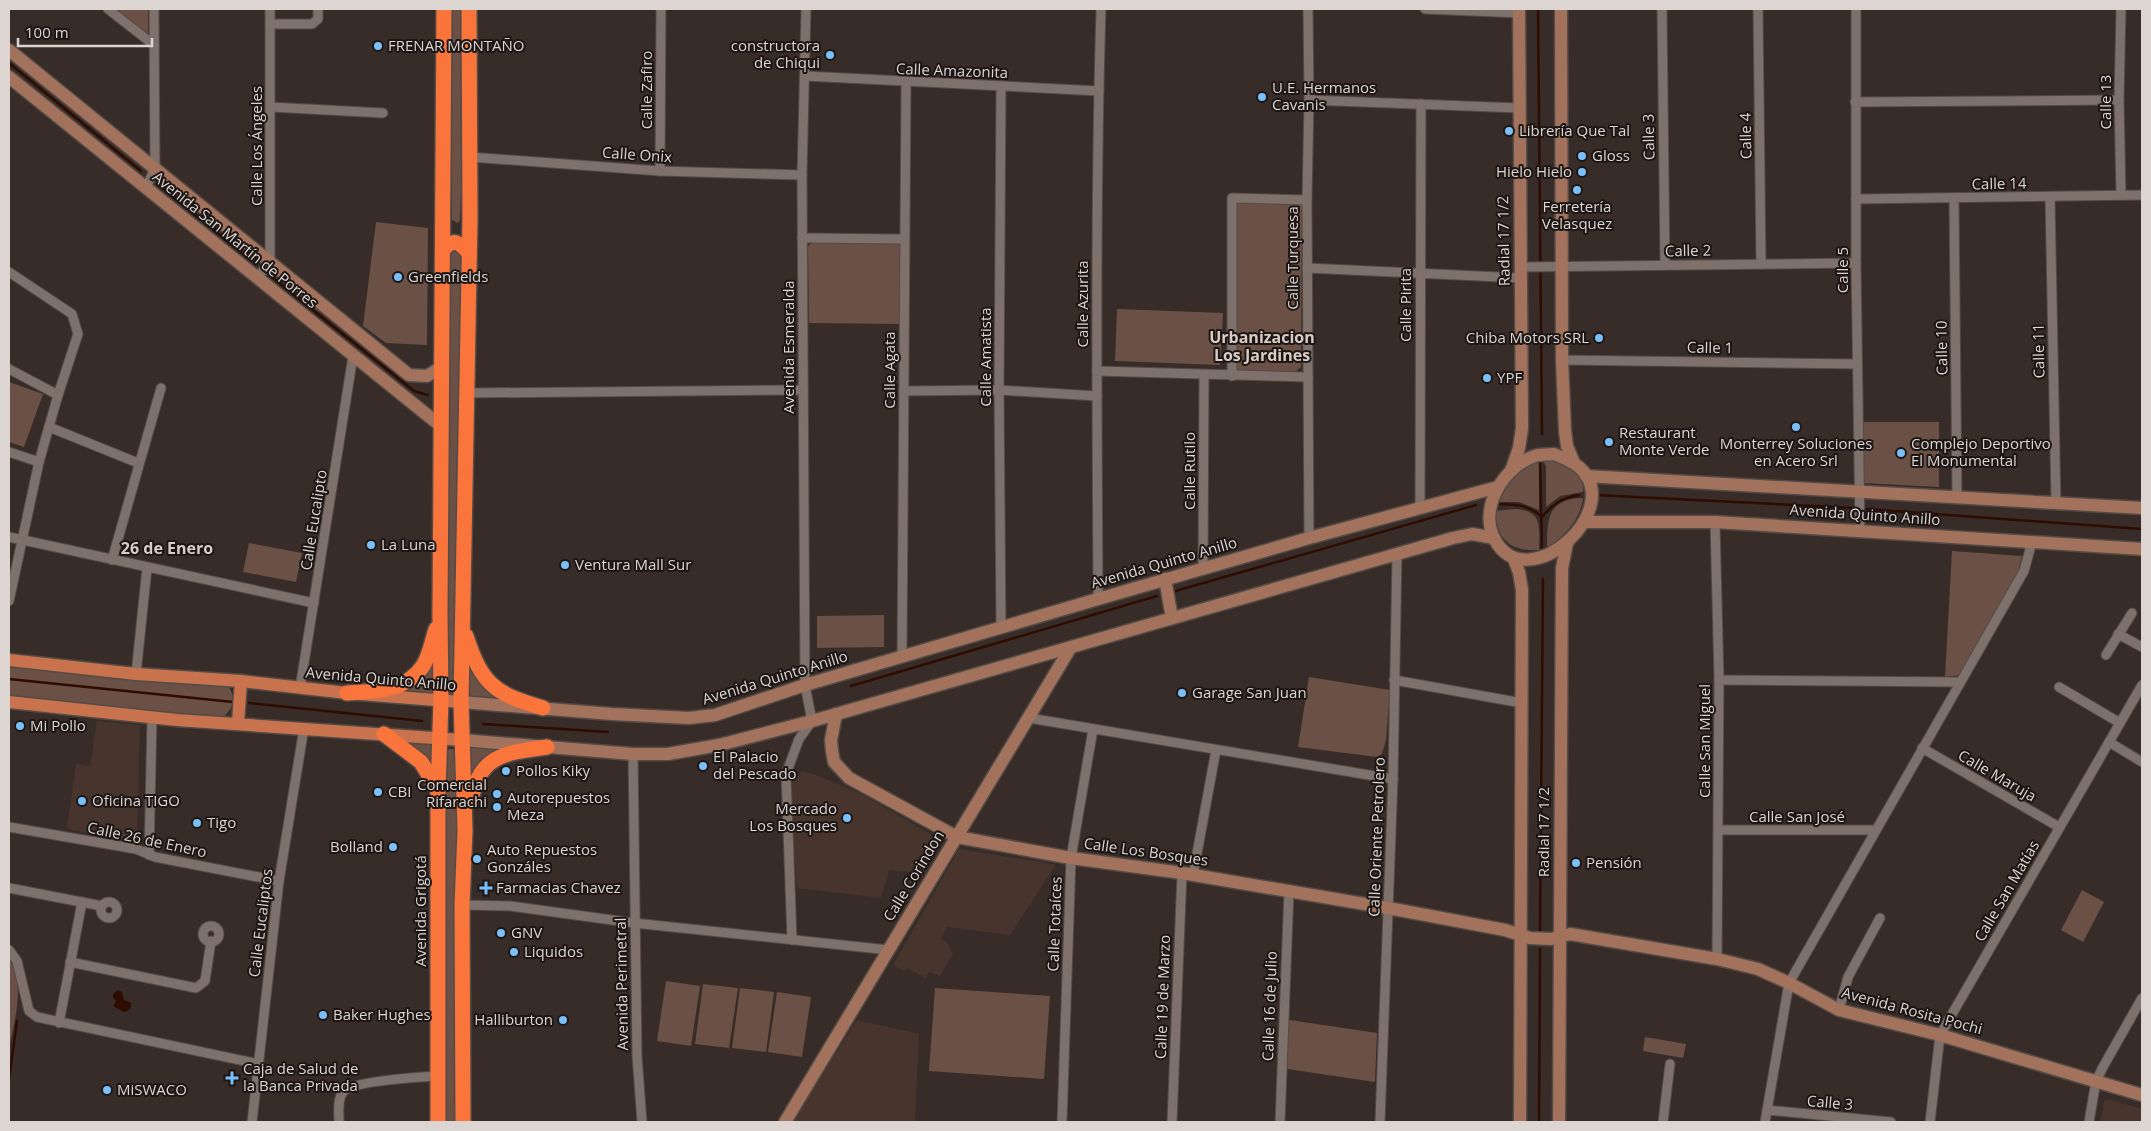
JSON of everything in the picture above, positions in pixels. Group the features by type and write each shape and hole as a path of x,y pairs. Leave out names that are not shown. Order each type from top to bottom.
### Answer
{"highway":[{"path":"347,693 385,691 409,680 423,666 428,656 440,615 444,250 444,9"},
{"path":"463,1122 462,905 466,830 461,702 470,220 469,9"},
{"path":"444,212 448,224 456,227 470,220"},
{"path":"444,250 448,244 456,242 463,245 469,253"},
{"name":"Avenida Grigotá","path":"438,1122 438,790 442,700 440,615"},
{"path":"462,624 470,649 486,681 498,692 515,700 543,708"},
{"path":"384,734 421,762 438,790"},
{"path":"466,830 474,783 486,765 502,755 547,747"}],"main road":[{"path":"1560,9 1559,266 1565,431 1567,446 1574,463 1586,476 1592,490 1591,504 1585,522 1567,543 1547,555 1532,560 1514,559 1502,550 1490,528 1489,514 1492,500 1498,487 1511,471 1536,456 1554,454 1574,463"},
{"name":"Radial 17 1/2","path":"1511,471 1519,448 1522,428 1525,270 1518,108 1519,11"},
{"name":"Avenida San Martín de Porres","path":"9,50 409,375 427,376 443,366"},
{"name":"Avenida San Martín de Porres","path":"9,77 442,427"},
{"name":"Avenida Quinto Anillo","path":"1586,476 2142,508"},
{"name":"Avenida Quinto Anillo","path":"9,660 136,674 241,681 347,693 461,702 689,718 715,715 805,686 1165,579 1498,487"},
{"name":"Avenida Quinto Anillo","path":"1585,522 1715,522 2142,549"},
{"path":"9,702 152,717 634,754 668,754 694,750 812,721 1452,538 1472,534 1494,538"},
{"name":"Radial 17 1/2","path":"1559,1122 1562,568 1567,543"},
{"name":"Radial 17 1/2","path":"1514,559 1519,572 1522,590 1520,1122"},
{"path":"1165,579 1172,618"},
{"name":"Calle Corindon","path":"785,1122 1072,647"},
{"path":"238,723 241,681"},
{"name":"Calle Los Bosques","path":"836,714 831,740 834,762 849,778 957,838 1388,908 1505,930 1530,938 1551,939 1560,937"},
{"name":"Avenida Rosita Pochi","path":"1560,937 1570,934 1717,959 1758,969 1789,983 1839,1010 1940,1035 2142,1095"}],"street":[{"path":"108,9 154,45"},
{"path":"146,188 155,168 154,9"},
{"name":"Calle Los Ángeles","path":"270,9 270,262"},
{"path":"270,24 312,24 318,19 318,9"},
{"name":"Calle Zafiro","path":"660,170 661,9"},
{"name":"Avenida Esmeralda","path":"805,686 802,175 806,9"},
{"name":"Calle Azurita","path":"1098,599 1097,371 1101,9"},
{"name":"Calle Turquesa","path":"1308,9 1309,538"},
{"path":"1425,9 1519,11"},
{"name":"Calle 3","path":"1662,9 1665,265"},
{"name":"Calle 4","path":"1758,9 1761,264"},
{"name":"Calle 5","path":"1856,9 1856,263 1860,531"},
{"name":"Calle 13","path":"2121,9 2119,100 2121,195"},
{"name":"Calle Amazonita","path":"805,76 906,83 1099,91"},
{"name":"Calle Agata","path":"902,657 906,83"},
{"name":"Calle Amatista","path":"1001,86 999,390 1001,628"},
{"path":"1309,100 1518,108"},
{"path":"1855,102 2119,100"},
{"name":"Calle Pirita","path":"1420,507 1421,104"},
{"path":"271,107 383,113"},
{"name":"Calle Onix","path":"470,157 660,170 802,175"},
{"name":"Calle 14","path":"1856,199 2142,195"},
{"name":"Calle 11","path":"2050,197 2056,504"},
{"path":"1232,376 1232,198 1307,200"},
{"name":"Calle 10","path":"1954,199 1957,497"},
{"path":"802,238 904,239"},
{"path":"257,278 270,262"},
{"name":"Calle 2","path":"1307,268 1420,273 1525,270 1559,266 1856,263"},
{"path":"9,272 72,314 77,324 78,334 39,462 9,601"},
{"name":"Calle Eucalipto","path":"300,688 353,356"},
{"name":"Calle 1","path":"1562,360 1858,364"},
{"path":"9,369 58,395"},
{"path":"1097,371 1308,377"},
{"name":"Calle Rutilo","path":"1203,568 1204,375"},
{"path":"112,560 138,463 161,388"},
{"path":"466,393 803,390"},
{"path":"904,391 999,390 1097,396"},
{"path":"49,428 138,463"},
{"path":"9,452 39,462"},
{"name":"Calle San Miguel","path":"1715,522 1719,680 1717,959"},
{"path":"9,537 314,603"},
{"path":"1765,1122 1789,983 2024,571 2032,542"},
{"name":"Calle Oriente Petrolero","path":"1380,1122 1393,779 1397,554"},
{"path":"136,674 146,568"},
{"path":"2106,654 2132,613"},
{"path":"2118,634 2142,647"},
{"path":"1394,680 1522,702"},
{"path":"1719,680 1960,682"},
{"name":"Calle San Matías","path":"1930,1122 1940,1035 2142,685"},
{"path":"792,940 786,774 798,739 812,721 805,686"},
{"path":"2060,688 2120,723"},
{"path":"148,855 152,717"},
{"path":"1028,718 1393,779"},
{"name":"Calle Eucaliptos","path":"252,1122 279,881 304,728"},
{"name":"Calle Totaíces","path":"1062,1122 1071,858 1093,729"},
{"path":"2109,742 2142,762"},
{"name":"Calle Maruja","path":"1922,748 2059,827"},
{"name":"Calle 19 de Marzo","path":"1172,1122 1188,874 1216,750"},
{"name":"Avenida Perimetral","path":"634,754 634,923 637,1056 642,1122"},
{"name":"Calle 26 de Enero","path":"9,827 136,849 148,855 279,881"},
{"name":"Calle San José","path":"1719,830 1875,830"},
{"path":"9,888 102,906"},
{"name":"Calle 16 de Julio","path":"1280,1122 1289,891"},
{"path":"60,1023 82,902"},
{"path":"462,905 510,906 634,923 889,950"},
{"path":"1839,1010 1848,978 1880,918"},
{"path":"70,962 196,988 205,981 211,941"},
{"path":"9,950 18,960 29,1012 36,1017 259,1064"},
{"path":"2089,1122 2096,1082 2102,1067 2142,999"},
{"path":"1663,1122 1670,1064"},
{"path":"339,1122 339,1098 346,1089 365,1083 438,1076"},
{"name":"Calle 3","path":"1767,1110 1891,1122"}],"shaded area":[{"path":"112,9 148,9 148,35 145,35"},
{"path":"453,9 463,9 463,133 460,220 458,223 452,220"},
{"path":"1235,202 1302,203 1301,367 1295,372 1238,372 1236,370"},
{"name":"Greenfields","path":"376,222 428,228 427,345 386,343 363,326"},
{"path":"813,242 898,243 901,248 900,324 809,323 808,246"},
{"path":"452,247 462,254 456,699 448,698 449,251"},
{"path":"1117,309 1223,313 1220,365 1115,361"},
{"path":"9,382 43,394 24,447 9,442"},
{"name":"Complejo Deportivo El Monumental","path":"1863,422 1939,422 1939,487 1862,483"},
{"path":"1555,460 1570,468 1579,476 1582,481 1583,492 1560,496 1546,507 1546,466 1543,461"},
{"path":"1539,461 1539,510 1519,502 1497,502 1508,482 1525,468"},
{"path":"1583,498 1582,506 1571,527 1547,548 1551,512 1562,502"},
{"path":"1515,509 1531,513 1538,522 1539,550 1520,549 1507,542 1502,536 1496,521 1495,511"},
{"path":"249,543 302,553 296,582 243,572"},
{"path":"1952,551 2022,556 2016,580 1961,675 1945,677"},
{"path":"884,615 884,647 817,648 817,616"},
{"path":"469,654 511,702 468,699"},
{"path":"433,657 436,697 394,690"},
{"path":"9,663 228,685 234,698 231,708 223,718 9,695"},
{"path":"1309,677 1390,690 1386,740 1382,754 1377,757 1298,747"},
{"path":"97,721 140,725 137,842 67,829 76,764 90,766"},
{"path":"434,740 433,778 403,742"},
{"path":"471,747 512,749 503,751 468,798"},
{"path":"449,749 453,749 457,754 458,1083 456,1122 443,1122 446,753"},
{"name":"Mercado Los Bosques","path":"802,771 862,794 942,841 921,873 889,870 881,898 797,888 789,789 793,780"},
{"path":"959,849 1053,864 1055,866 1010,935 947,927 941,939 947,942 953,954 940,976 929,972 926,978 907,968 904,971 893,965"},
{"path":"2082,890 2104,902 2083,942 2061,930"},
{"path":"9,958 17,980 18,992 16,1015 9,1050"},
{"path":"666,981 700,986 691,1046 657,1041"},
{"path":"703,984 738,988 729,1048 695,1044"},
{"path":"740,988 774,992 766,1052 732,1048"},
{"path":"935,988 1050,996 1044,1079 929,1071"},
{"path":"118,990 122,992 124,1000 131,1003 128,1011 124,1012 113,1006 116,1001 113,998 113,994"},
{"path":"777,992 811,997 802,1057 768,1052"},
{"path":"1283,1019 1377,1033 1375,1082 1281,1068"},
{"path":"857,1020 919,1034 915,1122 792,1122"},
{"path":"1645,1037 1686,1044 1683,1058 1643,1051"},
{"path":"2108,1099 2142,1109 2142,1122 2100,1122 2104,1102"}],"waterway":[{"path":"1538,9 1542,434"},
{"path":"9,63 141,171"},
{"path":"160,186 249,259"},
{"path":"273,278 414,391 428,395"},
{"path":"1540,461 1542,549"},
{"path":"1495,504 1525,507 1542,517 1558,502 1579,495"},
{"path":"1596,495 1854,508"},
{"path":"1172,592 1476,505"},
{"path":"1866,509 2142,529"},
{"path":"1540,933 1543,579"},
{"path":"851,686 1157,596"},
{"path":"9,679 233,702"},
{"path":"249,703 422,721"},
{"path":"483,724 608,732"},
{"path":"1539,1122 1540,949"},
{"path":"9,1079 17,1021"}],"place":[{"name":"FRENAR MONTAÑO","path":"378,46"},
{"name":"constructora de Chiqui","path":"830,55"},
{"name":"U.E. Hermanos Cavanis","path":"1262,97"},
{"name":"Librería Que Tal","path":"1509,131"},
{"name":"Gloss","path":"1582,156"},
{"name":"Hielo Hielo","path":"1582,172"},
{"name":"Ferretería Velasquez","path":"1577,190"},
{"name":"Greenfields","path":"398,277"},
{"name":"Chiba Motors SRL","path":"1599,338"},
{"name":"YPF","path":"1487,378"},
{"name":"Monterrey Soluciones en Acero Srl","path":"1796,427"},
{"name":"Restaurant Monte Verde","path":"1609,442"},
{"name":"Complejo Deportivo El Monumental","path":"1901,453"},
{"name":"La Luna","path":"371,545"},
{"name":"Ventura Mall Sur","path":"565,565"},
{"name":"Garage San Juan","path":"1182,693"},
{"name":"Mi Pollo","path":"20,726"},
{"name":"El Palacio del Pescado","path":"703,766"},
{"name":"Pollos Kiky","path":"506,771"},
{"name":"CBI","path":"378,792"},
{"name":"Comercial Rifarachi","path":"497,794"},
{"name":"Oficina TIGO","path":"82,801"},
{"name":"Autorepuestos Meza","path":"497,807"},
{"name":"Mercado Los Bosques","path":"847,818"},
{"name":"Tigo","path":"197,823"},
{"name":"Bolland","path":"393,847"},
{"name":"Auto Repuestos Gonzáles","path":"477,859"},
{"name":"Pensión","path":"1576,863"},
{"name":"Farmacias Chavez","path":"486,888"},
{"name":"GNV","path":"501,933"},
{"name":"Liquidos","path":"514,952"},
{"name":"Baker Hughes","path":"323,1015"},
{"name":"Halliburton","path":"563,1020"},
{"name":"Caja de Salud de la Banca Privada","path":"232,1078"},
{"name":"MiSWACO","path":"107,1090"}],"district":[{"name":"Urbanizacion Los Jardines","path":"1262,346"},
{"name":"26 de Enero","path":"167,548"}]}
